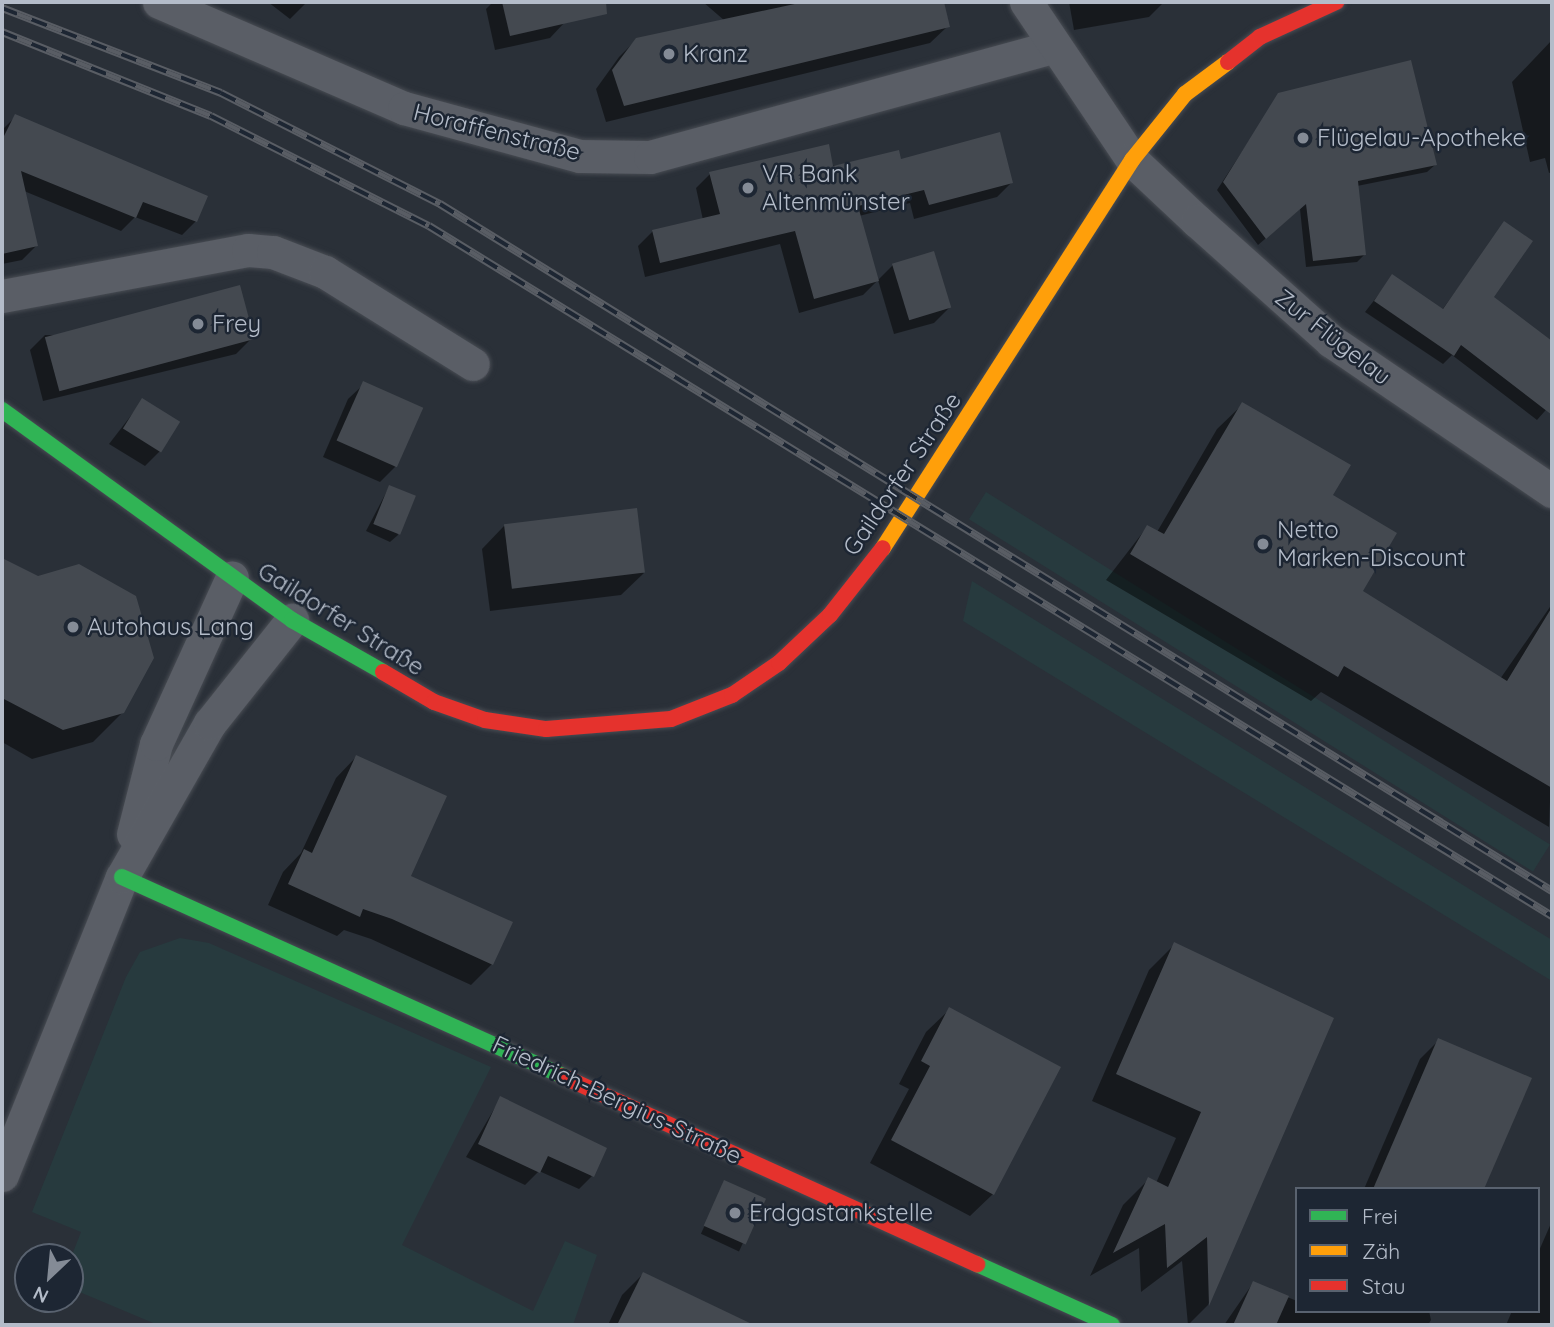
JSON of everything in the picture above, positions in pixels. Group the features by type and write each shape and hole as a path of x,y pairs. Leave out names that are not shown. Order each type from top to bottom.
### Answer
{"main road":[{"name":"Gaildorfer Straße","path":"2,411 292,620 396,684 485,720 546,729 607,727 671,719 732,695 779,663 830,615 904,521 1132,160 1185,94 1260,37 1334,2"},
{"name":"Friedrich-Bergius-Straße","path":"122,877 1112,1325"}],"street":[{"name":"Horaffenstraße","path":"159,2 404,108 580,156 650,157 1052,47"},
{"name":"Zur Flügelau","path":"1026,2 1052,47 1132,160 1331,341 1549,483"},
{"path":"2,296 248,250 273,252 325,272 473,364"},
{"path":"2,1175 122,877 156,744 232,577"},
{"path":"122,877 210,723 292,620"}],"green space":[{"path":"986,492 1550,844 1533,872 969,519"},
{"path":"972,581 1552,940 1552,981 963,621"},
{"path":"180,938 209,943 491,1067 402,1245 533,1311 565,1241 597,1255 573,1325 158,1325 84,1294 84,1243 77,1243 81,1232 32,1212 126,977 140,952"}],"building":[{"path":"502,2 606,2 607,14 510,36"},
{"path":"804,2 944,2 950,27 624,106 612,70 636,38"},
{"path":"1411,60 1437,165 1358,181 1366,255 1313,261 1306,204 1266,239 1223,182 1278,93"},
{"path":"15,114 208,196 197,222 143,202 136,218 21,171 38,246 2,254 2,140"},
{"path":"1000,132 1013,183 929,205 924,190 858,206 879,281 814,299 795,231 660,263 652,230 720,214 709,172 829,144 833,166 899,150 901,159"},
{"path":"1504,221 1533,241 1494,297 1552,341 1552,415 1461,345 1454,356 1374,301 1392,274 1443,309"},
{"path":"934,251 951,307 909,320 892,264"},
{"path":"240,285 254,339 59,391 45,337"},
{"path":"363,381 423,408 397,467 337,440"},
{"path":"142,398 180,422 161,452 123,429"},
{"name":"Netto Marken-Discount","path":"1242,402 1351,465 1333,495 1397,533 1363,591 1507,681 1552,607 1552,788 1344,666 1338,677 1130,554 1147,525 1164,534"},
{"path":"389,485 416,496 400,535 373,524"},
{"path":"637,508 645,573 512,589 504,524"},
{"name":"Autohaus Lang","path":"2,558 38,576 79,564 136,596 154,658 124,713 63,730 2,698"},
{"path":"356,755 447,796 411,876 513,922 493,965 392,919 363,909 360,917 288,884 304,849 312,853"},
{"path":"1174,942 1334,1018 1209,1306 1207,1237 1167,1268 1165,1224 1113,1253 1148,1177 1168,1187 1201,1112 1116,1074"},
{"path":"949,1007 1061,1067 994,1195 891,1140 930,1066 921,1061"},
{"path":"1438,1038 1532,1078 1485,1187 1374,1187"},
{"path":"500,1096 607,1148 594,1177 548,1156 540,1173 478,1144"},
{"path":"724,1180 766,1199 746,1244 704,1226"},
{"path":"643,1272 754,1325 617,1325"},
{"path":"1253,1281 1289,1296 1276,1325 1233,1325"}],"railway":[{"path":"2,8 221,93 440,204 1552,891"},
{"path":"2,32 211,116 429,226 1552,916"}],"traffic: fast":[{"path":"2,410 292,620 383,672"},
{"path":"122,877 562,1076"},
{"path":"977,1264 1112,1325"}],"traffic: slow":[{"path":"883,548 1132,160 1185,94 1228,62"}],"traffic: jam":[{"path":"1228,62 1260,37 1336,2"},
{"path":"383,672 434,702 485,720 546,729 671,719 732,695 779,663 830,615 883,548"},
{"path":"562,1076 977,1264"}],"place":[{"name":"Kranz","path":"669,54"},
{"name":"Flügelau-Apotheke","path":"1303,138"},
{"name":"VR Bank Altenmünster","path":"748,188"},
{"name":"Frey","path":"198,324"},
{"name":"Netto Marken-Discount","path":"1263,544"},
{"name":"Autohaus Lang","path":"73,627"},
{"name":"Erdgastankstelle","path":"735,1213"}]}
